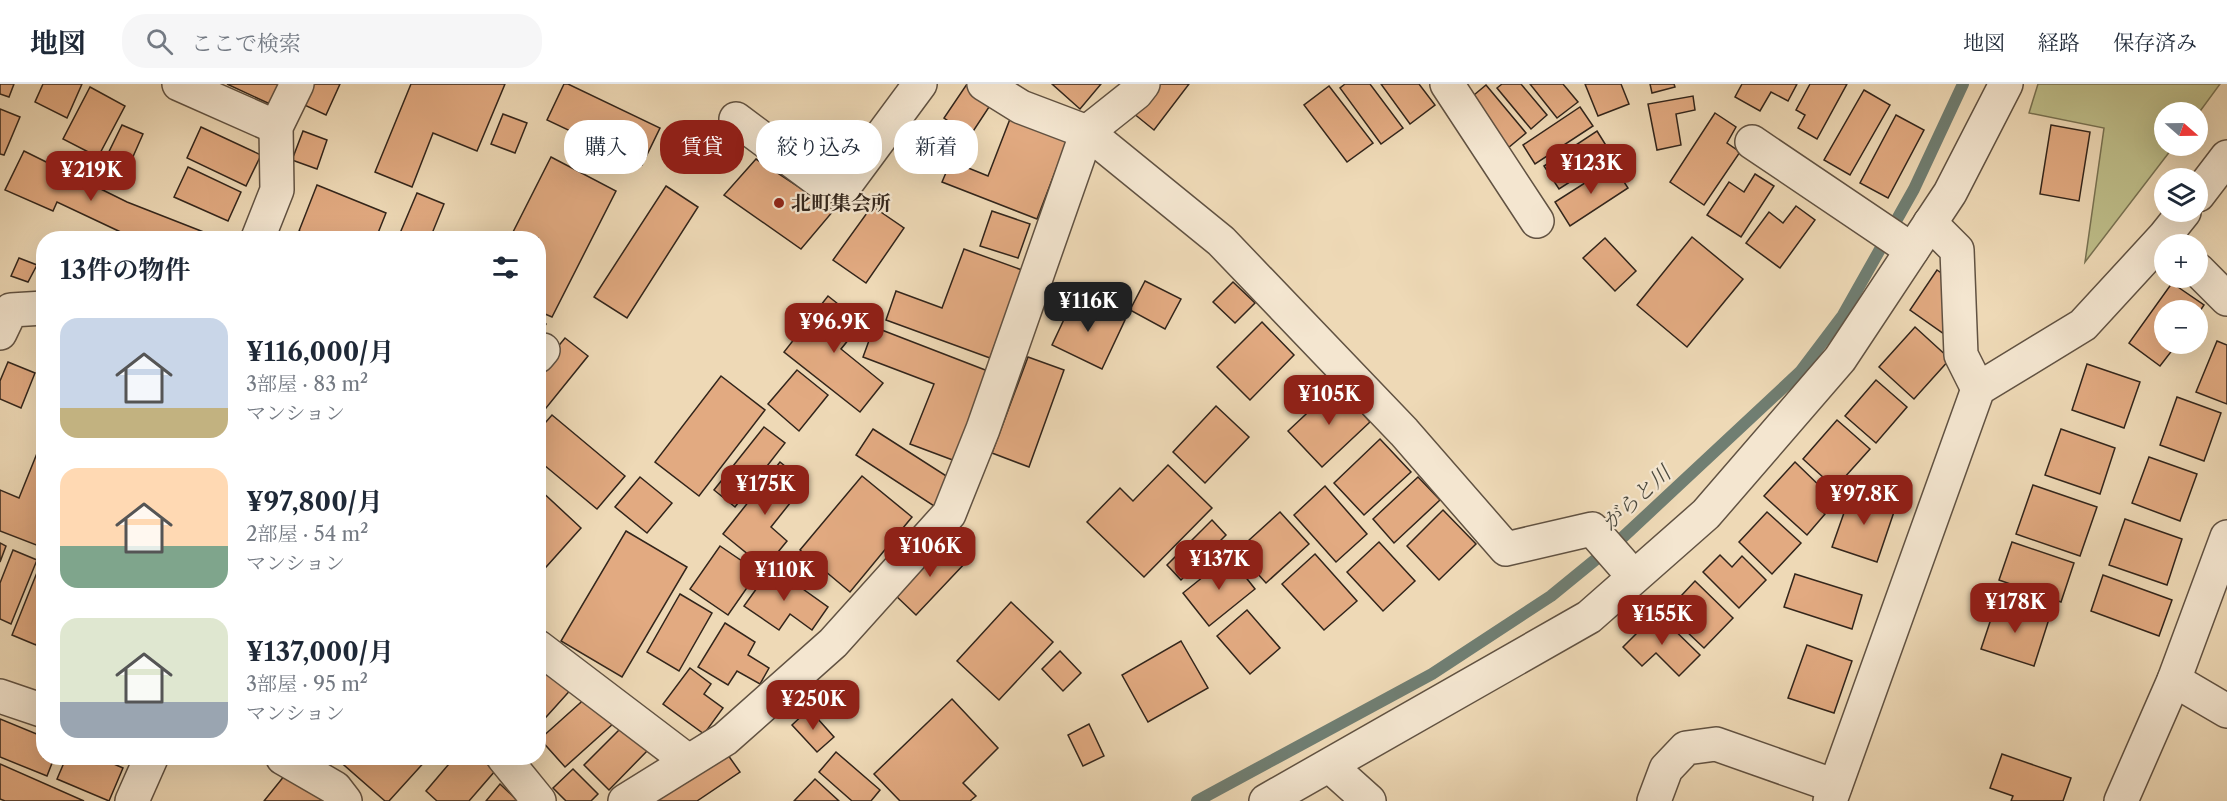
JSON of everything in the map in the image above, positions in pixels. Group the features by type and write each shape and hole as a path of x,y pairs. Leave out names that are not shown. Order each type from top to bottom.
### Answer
{"street":[{"path":"180,84 276,127"},
{"path":"261,231 277,190 276,127 297,84"},
{"path":"736,119 826,186 846,184 920,84"},
{"path":"984,84 1021,107 1087,132 1221,242 1404,432 1506,549 1592,529 1617,559"},
{"path":"625,801 724,739 833,643 949,514 983,429 1087,132 1136,93 1143,84"},
{"path":"1447,84 1537,221"},
{"path":"1266,801 1588,616 1617,559 1706,514 1840,359 1950,193 2007,84"},
{"path":"1752,142 1912,250"},
{"path":"2208,182 2227,157"},
{"path":"1930,223 1957,250 1962,355 1978,389"},
{"path":"1654,801 1666,769 1686,748 1716,744 1833,794 1978,389 2083,325 2154,255"},
{"path":"2208,280 2227,299"},
{"path":"4,316 36,310"},
{"path":"2121,801 2174,680 2227,537"},
{"path":"546,653 688,761"},
{"path":"2174,680 2227,711"},
{"path":"0,696 36,708"},
{"path":"132,801 148,765"},
{"path":"295,765 335,789 345,801"},
{"path":"510,765 539,801"},
{"path":"1330,766 1369,801"}],"green space":[{"path":"2038,84 2220,84 2207,102 2154,102 2154,156 2166,156 2157,168 2154,168 2154,172 2085,262 2104,128 2029,113"}],"building":[{"path":"0,84 14,84 9,97 0,94"},
{"path":"43,84 82,84 67,118 35,102"},
{"path":"227,84 279,84 270,104"},
{"path":"309,84 340,84 326,115 300,103"},
{"path":"411,84 505,84 477,151 433,133 412,187 375,172"},
{"path":"564,84 568,84 643,120 564,120 564,128 547,120"},
{"path":"967,84 993,101 978,124 978,120 947,120 944,118"},
{"path":"1052,84 1101,84 1080,109"},
{"path":"1156,84 1189,84 1154,130 1133,113"},
{"path":"1345,84 1370,84 1403,128 1381,144 1340,88"},
{"path":"1381,84 1419,84 1435,105 1410,124"},
{"path":"1502,84 1521,84 1547,115 1531,129 1497,88"},
{"path":"1530,84 1563,84 1578,102 1557,118"},
{"path":"1585,84 1621,84 1629,104 1598,116"},
{"path":"1650,84 1674,84 1675,87 1652,93"},
{"path":"1742,84 1797,84 1788,101 1771,92 1760,111 1735,97"},
{"path":"1810,84 1847,84 1817,139 1798,128 1805,115 1796,110"},
{"path":"1486,85 1526,133 1508,148 1468,100"},
{"path":"1329,86 1373,143 1347,162 1304,105"},
{"path":"90,87 125,106 98,157 63,139"},
{"path":"1864,90 1890,105 1850,175 1824,160"},
{"path":"1693,96 1695,110 1676,114 1681,145 1657,150 1648,104"},
{"path":"1580,107 1593,126 1535,164 1523,145"},
{"path":"0,109 20,117 4,155 0,154"},
{"path":"1715,113 1736,127 1727,143 1740,152 1704,205 1670,182"},
{"path":"503,114 527,123 515,153 491,144"},
{"path":"1896,115 1924,130 1888,198 1860,183"},
{"path":"1010,119 1067,141 1037,219 942,182 945,174 978,174 978,172 988,176"},
{"path":"648,122 660,128 648,153"},
{"path":"122,125 143,134 124,177 102,166"},
{"path":"2051,125 2090,132 2079,201 2040,194"},
{"path":"201,127 261,155 246,186 187,158"},
{"path":"303,131 327,140 317,169 292,160"},
{"path":"1597,131 1612,155 1559,189 1544,166"},
{"path":"24,151 127,202 201,231 119,231 57,202 53,211 5,190"},
{"path":"551,157 564,164 564,174 584,174 616,191 552,317 546,314 546,231 514,231"},
{"name":"北町集会所","path":"756,159 756,174 779,174 834,210 801,249 724,195"},
{"path":"1613,165 1628,188 1570,226 1555,202"},
{"path":"188,167 241,192 228,221 174,197"},
{"path":"1755,174 1774,186 1741,237 1707,215 1729,182 1744,192"},
{"path":"317,185 386,213 379,231 299,231"},
{"path":"666,186 698,207 627,318 594,297"},
{"path":"417,193 444,204 433,231 401,231"},
{"path":"872,206 904,228 866,283 833,260"},
{"path":"1796,206 1815,220 1780,268 1746,243 1769,212 1783,223"},
{"path":"992,211 1030,224 1018,258 980,246"},
{"path":"1692,237 1743,279 1687,347 1637,305"},
{"path":"1605,238 1636,271 1615,291 1583,258"},
{"path":"964,249 1022,270 990,358 886,320 896,291 942,308"},
{"path":"19,258 36,265 28,282 11,276"},
{"path":"1937,270 1950,279 1947,336 1910,310"},
{"path":"1145,281 1181,299 1165,329 1130,310"},
{"path":"1233,282 1255,303 1235,323 1213,302"},
{"path":"2168,288 2179,288 2197,300 2160,300"},
{"path":"828,296 862,323 841,349 883,383 860,412 784,352"},
{"path":"1075,296 1125,320 1102,369 1052,345"},
{"path":"2154,308 2154,354 2169,354 2160,366 2129,343"},
{"path":"1262,322 1294,355 1250,400 1217,367"},
{"path":"874,327 993,373 958,462 910,444 934,384 863,357"},
{"path":"1915,327 1950,359 1914,399 1879,367"},
{"path":"565,338 588,356 546,408 546,361"},
{"path":"2217,341 2227,345 2227,404 2196,392"},
{"path":"1028,357 1064,370 1029,467 992,453"},
{"path":"8,362 35,373 21,408 0,399 0,381"},
{"path":"2087,364 2140,382 2124,428 2072,410"},
{"path":"797,370 828,395 799,431 768,404"},
{"path":"721,376 765,410 699,496 655,462"},
{"path":"1876,380 1907,407 1876,443 1845,416"},
{"path":"1337,385 1370,422 1322,467 1288,431"},
{"path":"2177,397 2221,413 2204,461 2160,445"},
{"path":"1216,406 1249,437 1205,483 1173,452"},
{"path":"552,415 625,476 597,509 546,467 546,422"},
{"path":"1837,420 1870,449 1835,488 1803,459"},
{"path":"764,427 785,443 735,507 714,490"},
{"path":"873,429 951,479 934,506 856,455"},
{"path":"2061,429 2115,448 2100,494 2045,475"},
{"path":"1380,439 1411,472 1364,515 1334,483"},
{"path":"36,456 36,545 0,531 0,490 19,498"},
{"path":"2149,457 2197,474 2180,521 2132,503"},
{"path":"780,462 806,483 771,527 787,541 765,568 723,534"},
{"path":"1795,462 1829,495 1818,508 1825,514 1807,535 1764,496"},
{"path":"1168,465 1212,508 1144,577 1087,522 1120,488 1133,501"},
{"path":"862,476 912,517 850,592 800,550"},
{"path":"640,477 672,503 647,533 615,507"},
{"path":"1418,477 1440,500 1394,543 1373,519"},
{"path":"2033,485 2097,507 2080,556 2016,534"},
{"path":"1325,486 1367,534 1336,562 1294,515"},
{"path":"1852,490 1896,506 1877,562 1832,547"},
{"path":"546,495 581,528 546,567"},
{"path":"1443,510 1476,544 1439,580 1407,546"},
{"path":"1280,512 1309,544 1266,583 1237,551"},
{"path":"1767,512 1801,543 1772,574 1739,542"},
{"path":"2125,519 2182,539 2167,585 2109,565"},
{"path":"1212,520 1226,535 1181,580 1167,565"},
{"path":"626,531 687,567 622,677 561,641"},
{"path":"945,540 967,561 916,615 894,594"},
{"path":"1379,542 1415,581 1383,611 1347,572"},
{"path":"2012,542 2074,563 2061,602 1999,580"},
{"path":"0,543 6,546 0,562"},
{"path":"720,546 758,572 728,615 690,589"},
{"path":"13,550 36,560 11,624 0,619 0,583"},
{"path":"1315,554 1357,601 1324,630 1282,584"},
{"path":"1720,555 1732,567 1742,556 1766,580 1739,608 1703,572"},
{"path":"1229,556 1255,589 1209,626 1183,593"},
{"path":"772,567 828,607 812,630 790,614 779,630 744,606"},
{"path":"1795,574 1862,595 1852,629 1784,607"},
{"path":"36,575 36,645 12,635"},
{"path":"2103,575 2172,600 2159,636 2091,611"},
{"path":"1695,581 1733,618 1704,648 1666,612"},
{"path":"680,594 712,613 679,671 647,652"},
{"path":"1997,601 2049,619 2034,666 1981,649"},
{"path":"1011,602 1053,642 999,700 957,661"},
{"path":"1247,610 1280,648 1250,674 1217,636"},
{"path":"1657,613 1700,655 1679,676 1656,653 1642,666 1623,647"},
{"path":"725,623 755,642 748,655 769,668 760,684 737,671 728,685 698,667"},
{"path":"1181,641 1208,688 1148,722 1122,675"},
{"path":"1807,645 1852,661 1834,713 1788,698"},
{"path":"1060,651 1081,673 1063,691 1042,669"},
{"path":"690,668 711,684 704,694 723,708 704,734 663,704"},
{"path":"546,669 575,685 546,717"},
{"path":"589,695 614,723 565,767 546,746 546,734"},
{"path":"952,699 998,748 963,783 976,796 970,801 900,801 874,774"},
{"path":"809,709 834,737 817,752 792,725"},
{"path":"0,719 36,734 36,765 51,765 47,776 0,757"},
{"path":"1089,724 1104,756 1083,766 1068,735"},
{"path":"624,725 648,750 609,790 584,765"},
{"path":"723,748 740,772 697,801 658,801 655,796"},
{"path":"836,752 880,790 871,801 852,801 819,772"},
{"path":"2002,754 2071,778 2063,801 2011,801 2013,796 1990,788"},
{"path":"0,764 84,801 5,801 0,799"},
{"path":"63,765 116,765 123,768 109,801 57,779"},
{"path":"344,765 422,765 389,801 385,801"},
{"path":"448,765 488,765 495,771 469,801 437,801 426,791"},
{"path":"573,769 598,794 591,801 566,801 553,788"},
{"path":"289,770 327,801 264,801"},
{"path":"815,779 839,801 794,801"},
{"path":"500,784 518,801 486,801"}],"waterway":[{"name":"がらと川","path":"1197,801 1432,674 1551,596 1622,538 1800,372 1843,315 1914,189 1963,84"}],"place":[{"name":"北町集会所","path":"779,203"}]}
